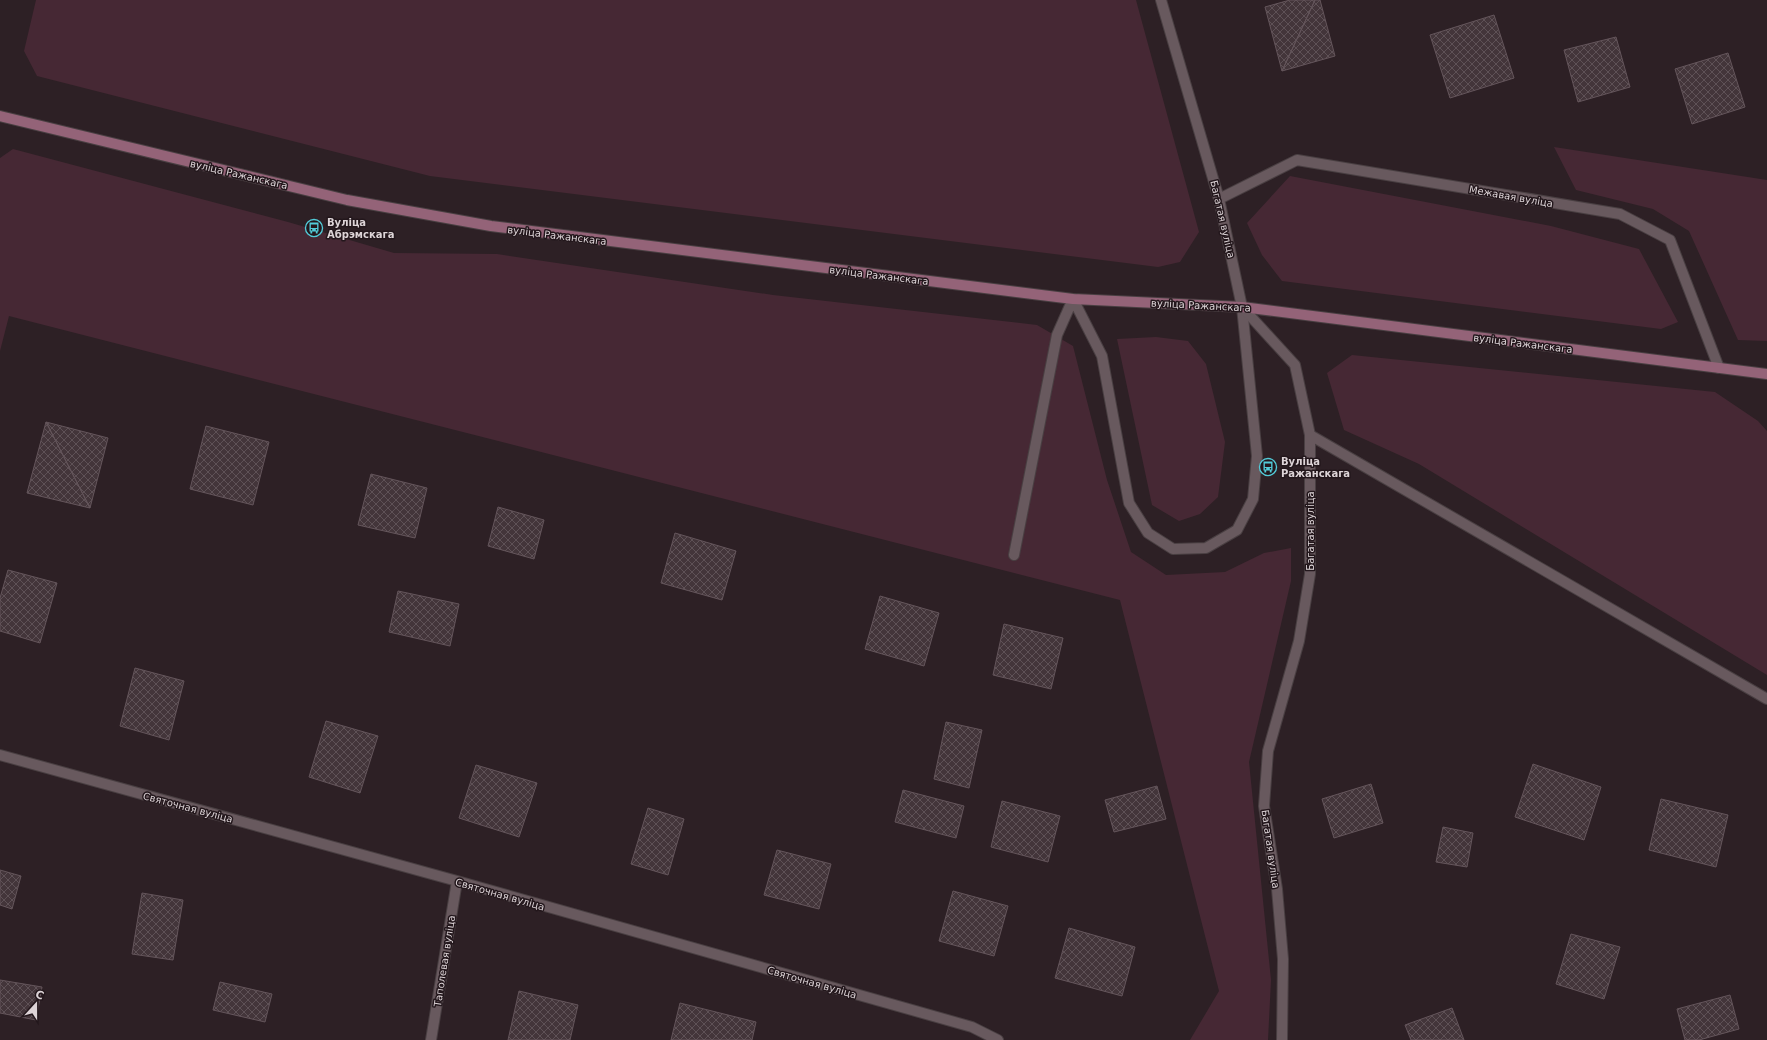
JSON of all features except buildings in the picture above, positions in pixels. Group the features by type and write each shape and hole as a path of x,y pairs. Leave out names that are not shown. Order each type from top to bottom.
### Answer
{"street":[{"name":"Багатая вуліца","path":"1161,0 1219,199 1242,307 1295,365 1310,435 1310,574 1299,641 1268,751 1264,806 1276,889 1283,959 1282,1040"},
{"name":"вуліца Ражанскага","path":"0,116 347,200 491,226 1073,299 1242,307 1767,374"},
{"name":"Межавая вуліца","path":"1219,199 1297,160 1620,214 1670,240 1719,368"},
{"path":"1073,299 1102,356 1129,503 1148,533 1173,549 1206,548 1237,530 1253,499 1257,456 1242,307"},
{"path":"1014,555 1057,335 1073,299"},
{"path":"1310,435 1767,699"},
{"name":"Святочная вуліца","path":"0,755 457,881 972,1027 998,1040"},
{"name":"Таполевая вуліца","path":"430,1040 457,881"}],"shaded area":[{"path":"36,0 1136,0 1199,232 1180,262 1158,267 430,176 37,76 24,51"},
{"path":"1554,147 1767,180 1767,341 1738,340 1689,231 1653,209 1576,190"},
{"path":"13,149 288,222 394,253 497,254 773,295 1037,325 1073,346 1107,480 1131,552 1166,575 1225,572 1264,553 1291,548 1291,581 1249,762 1271,980 1268,1040 1190,1040 1219,991 1120,600 9,316 0,351 0,158"},
{"path":"1290,176 1551,226 1639,249 1678,322 1661,329 1282,281 1262,255 1247,223"},
{"path":"1156,337 1188,341 1206,364 1225,442 1218,497 1200,514 1179,521 1152,505 1117,339"},
{"path":"1352,355 1715,392 1758,421 1767,431 1767,675 1419,464 1344,430 1327,373"}],"place":[{"name":"Вуліца Абрэмскага","path":"314,228"},
{"name":"Вуліца Ражанскага","path":"1268,467"}]}
